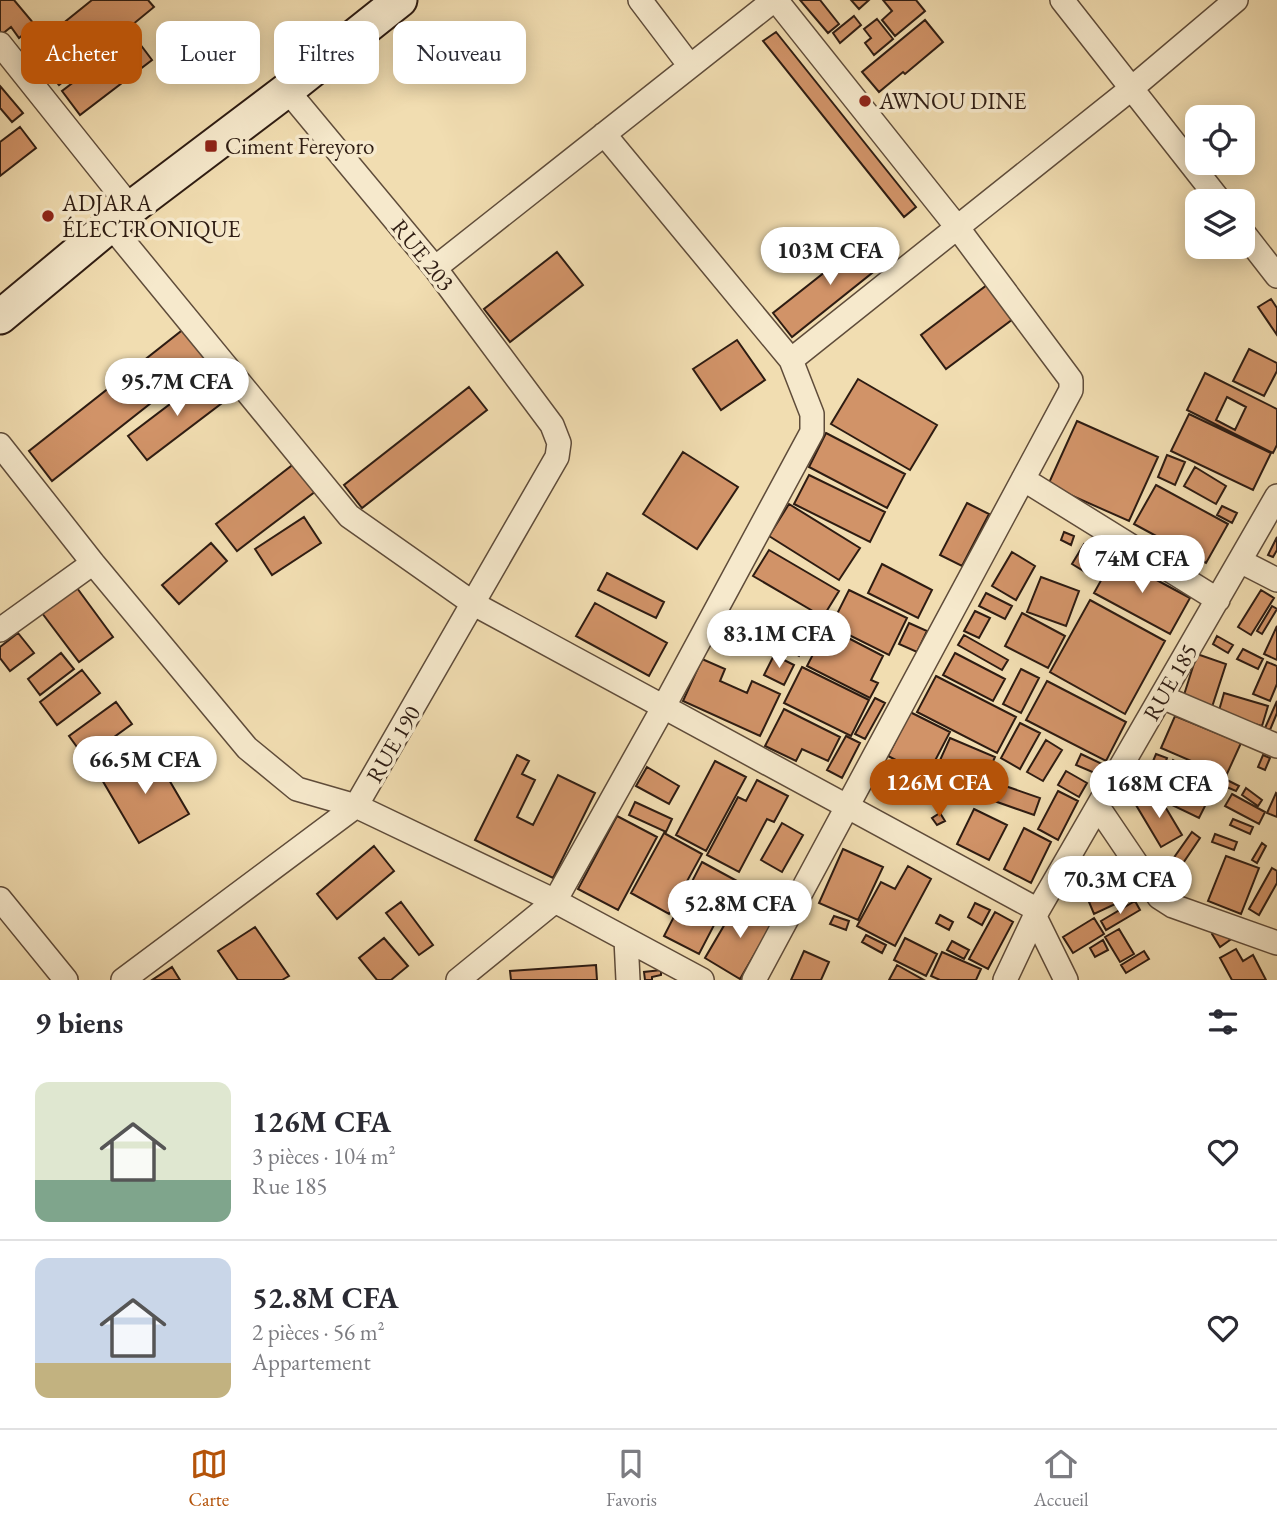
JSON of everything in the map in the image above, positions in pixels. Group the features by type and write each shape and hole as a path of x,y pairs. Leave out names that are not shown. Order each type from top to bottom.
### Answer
{"street":[{"path":"0,317 121,217 400,0"},
{"path":"640,0 691,66"},
{"path":"435,268 775,0 957,227 1071,380 1071,390 754,980"},
{"path":"1062,0 1211,189"},
{"path":"790,360 1132,88 1236,0"},
{"path":"0,44 121,217 349,516 474,604 1037,914 1066,980"},
{"name":"RUE 203","path":"287,90 435,268 552,425"},
{"path":"458,980 555,901 812,432 812,414 790,360 604,134"},
{"path":"1255,248 1277,276"},
{"name":"RUE 190","path":"122,980 356,806 557,457 559,443 552,425"},
{"path":"0,445 93,563 247,748 298,789 356,806 555,901 702,980"},
{"path":"1023,479 1218,600"},
{"name":"RUE 185","path":"1005,980 1037,914 1277,496"},
{"path":"1240,561 1277,580"},
{"path":"0,630 93,563"},
{"path":"1162,697 1277,746"},
{"path":"1098,807 1159,897 1173,906 1277,943"},
{"path":"0,899 66,980"},
{"path":"626,939 628,980"}],"building":[{"path":"0,0 14,0 32,21 21,21 19,38 11,27 1,35"},
{"path":"92,0 148,0 154,7 137,21 66,21"},
{"path":"800,0 820,0 839,24 828,33"},
{"path":"851,0 869,0 859,9"},
{"path":"883,0 916,0 925,11 895,36 882,20 892,11"},
{"path":"854,16 861,25 840,43 833,33"},
{"path":"877,19 893,39 874,55 865,43 871,38 864,29"},
{"path":"925,20 943,42 879,92 862,72"},
{"path":"776,32 916,207 904,217 763,41"},
{"path":"142,47 152,60 142,68"},
{"path":"71,84 121,84 80,115 62,91"},
{"path":"0,86 23,113 12,122 0,108"},
{"path":"20,127 36,148 0,176 0,142"},
{"path":"868,238 887,261 792,337 773,313"},
{"path":"557,252 583,285 510,342 484,309"},
{"path":"987,285 1013,319 946,369 921,335"},
{"path":"1271,299 1277,308 1277,335 1258,307"},
{"path":"185,328 208,358 52,481 29,451"},
{"path":"737,340 765,380 721,410 693,369"},
{"path":"1249,349 1277,363 1277,371 1264,396 1233,381"},
{"path":"1205,373 1277,409 1277,445 1273,453 1187,410","holes":["1227,397 1246,407 1235,430 1216,420"]},
{"path":"207,376 226,400 147,460 128,436"},
{"path":"858,379 937,425 910,470 831,424"},
{"path":"469,387 487,410 362,508 344,485"},
{"path":"1189,414 1271,453 1253,490 1171,451"},
{"path":"1077,421 1158,457 1129,521 1048,485"},
{"path":"826,433 905,474 887,508 809,467"},
{"path":"683,452 738,487 697,549 643,514"},
{"path":"1167,455 1185,462 1175,485 1158,477"},
{"path":"295,463 316,491 237,551 216,524"},
{"path":"1195,467 1226,486 1216,504 1184,486"},
{"path":"809,475 885,512 870,542 794,504"},
{"path":"1156,485 1228,524 1206,563 1134,524"},
{"path":"967,503 989,514 962,566 940,555"},
{"path":"789,504 860,548 839,580 769,536"},
{"path":"1222,506 1237,513 1232,523 1217,515"},
{"path":"304,517 321,543 272,575 255,549"},
{"path":"1064,532 1074,536 1071,545 1061,540"},
{"path":"1277,537 1277,550 1273,557 1268,555"},
{"path":"211,543 227,561 179,604 162,585"},
{"path":"1084,544 1099,551 1087,573 1072,564"},
{"path":"769,550 839,591 823,617 753,576"},
{"path":"1012,552 1035,566 1016,600 992,586"},
{"path":"1114,557 1190,598 1170,634 1094,593"},
{"path":"882,564 932,590 918,618 868,593"},
{"path":"607,573 664,602 656,618 598,590"},
{"path":"1041,577 1079,591 1066,626 1027,612"},
{"path":"77,588 113,637 79,662 42,613"},
{"path":"849,590 907,618 889,655 831,626"},
{"path":"1261,590 1274,598 1251,635 1238,627"},
{"path":"986,593 1012,606 1005,619 979,606"},
{"path":"1090,600 1165,641 1125,714 1050,672"},
{"path":"595,603 667,643 649,676 576,636"},
{"path":"1272,606 1277,609 1262,634 1257,631"},
{"path":"975,611 990,618 979,638 964,631"},
{"path":"1022,613 1065,636 1048,668 1005,646"},
{"path":"798,614 818,625 799,656 780,645"},
{"path":"909,623 927,631 917,652 899,644"},
{"path":"1277,626 1277,660 1264,654"},
{"path":"827,627 883,656 871,680 878,683 870,698 807,666"},
{"path":"18,633 34,653 10,671 0,658 0,647"},
{"path":"964,635 1008,660 1002,670 958,645"},
{"path":"1217,636 1233,645 1228,653 1213,644"},
{"path":"1243,649 1263,659 1258,669 1237,659"},
{"path":"61,653 74,669 40,695 28,679"},
{"path":"955,653 1005,679 993,701 943,675"},
{"path":"1197,654 1226,664 1212,707 1183,698"},
{"path":"774,655 794,665 784,685 764,675"},
{"path":"702,659 725,669 720,681 747,693 752,681 780,694 760,736 683,701"},
{"path":"1267,662 1277,666 1277,684 1270,701 1253,694"},
{"path":"802,667 869,700 851,736 784,703"},
{"path":"1021,669 1039,678 1021,713 1003,704"},
{"path":"82,670 100,693 57,725 40,702"},
{"path":"936,676 1016,717 997,753 917,712"},
{"path":"1047,681 1126,722 1106,761 1026,720"},
{"path":"1224,693 1268,706 1262,726 1218,714"},
{"path":"875,698 885,703 865,739 855,734"},
{"path":"1277,701 1277,713 1270,730 1265,728"},
{"path":"116,702 132,724 85,758 69,736"},
{"path":"784,709 840,737 828,761 802,749 796,761 765,746"},
{"path":"910,712 950,732 927,776 888,756"},
{"path":"1175,716 1241,743 1226,776 1161,748"},
{"path":"1020,723 1040,733 1020,769 1001,758"},
{"path":"846,736 860,743 842,778 827,770"},
{"path":"950,738 995,757 977,797 932,778"},
{"path":"1046,740 1062,750 1043,781 1027,772"},
{"path":"151,749 189,814 139,843 101,778"},
{"path":"1081,754 1102,764 1097,774 1076,765"},
{"path":"1156,754 1167,758 1158,783 1146,778"},
{"path":"517,755 529,761 522,774 535,780 517,817 533,825 558,775 595,793 553,878 475,840"},
{"path":"1263,755 1270,758 1265,770 1258,767"},
{"path":"1173,760 1182,765 1177,775 1167,770"},
{"path":"715,761 746,777 706,851 676,835"},
{"path":"1187,765 1218,780 1199,818 1168,803"},
{"path":"647,767 679,786 669,804 636,786"},
{"path":"1066,771 1087,783 1079,797 1058,785"},
{"path":"757,780 788,796 774,822 767,819 739,872 707,855 738,797 746,801"},
{"path":"988,780 1040,798 1034,815 983,797"},
{"path":"1227,780 1239,786 1236,791 1224,786"},
{"path":"1246,788 1262,800 1258,806 1242,795"},
{"path":"1058,791 1078,801 1058,840 1038,829"},
{"path":"1157,793 1182,835 1161,847 1136,805"},
{"path":"1232,794 1265,812 1259,824 1225,806"},
{"path":"1277,794 1277,817 1267,813"},
{"path":"635,802 672,819 666,832 629,815"},
{"path":"974,809 1007,825 989,860 957,844"},
{"path":"940,813 945,821 937,825 932,818"},
{"path":"617,816 657,837 618,910 578,889"},
{"path":"1233,819 1253,827 1250,834 1230,825"},
{"path":"782,823 803,835 782,872 761,860"},
{"path":"1024,828 1051,842 1031,883 1004,869"},
{"path":"1192,832 1200,838 1177,872 1168,866"},
{"path":"664,833 702,854 669,914 631,893"},
{"path":"1215,834 1237,842 1234,850 1212,842"},
{"path":"1262,843 1266,846 1257,863 1252,860"},
{"path":"374,846 394,871 337,919 317,894"},
{"path":"843,849 883,867 858,920 819,903"},
{"path":"1226,856 1259,868 1241,914 1208,901"},
{"path":"702,862 737,881 699,954 664,936"},
{"path":"908,866 931,879 895,946 857,926 881,882 895,889"},
{"path":"1272,868 1277,871 1277,883 1259,915 1249,909"},
{"path":"1120,887 1126,899 1094,914 1089,902"},
{"path":"739,900 774,921 740,979 705,958"},
{"path":"1135,901 1140,910 1106,930 1101,921"},
{"path":"401,902 433,945 419,955 386,913"},
{"path":"975,903 990,910 982,925 968,917"},
{"path":"995,912 1013,922 988,969 969,959"},
{"path":"940,915 953,922 949,930 936,923"},
{"path":"834,916 849,921 846,930 830,924"},
{"path":"1094,918 1104,934 1073,953 1063,937"},
{"path":"255,927 289,976 282,980 238,980 218,951"},
{"path":"1222,927 1230,940 1220,947 1212,934"},
{"path":"1119,929 1134,954 1120,962 1105,937"},
{"path":"866,935 886,945 882,953 862,942"},
{"path":"384,938 408,966 391,980 377,980 359,958"},
{"path":"905,938 937,954 926,976 894,960"},
{"path":"1103,940 1108,950 1095,957 1090,948"},
{"path":"952,941 969,950 964,959 947,950"},
{"path":"1236,949 1243,961 1253,955 1266,980 1232,980 1220,958"},
{"path":"804,951 829,962 821,980 791,980"},
{"path":"1144,951 1149,959 1126,973 1121,965"},
{"path":"942,952 981,969 976,980 940,980 931,976"},
{"path":"596,965 597,980 511,980 510,971"},
{"path":"897,965 924,980 889,980"},
{"path":"172,967 180,980 152,980"},
{"path":"661,970 661,975 645,980 644,972"}],"place":[{"name":"AWNOU DINE","path":"865,101"},
{"name":"Ciment Fereyoro","path":"211,146"},
{"name":"ADJARA ÉLECTRONIQUE","path":"48,216"}]}
